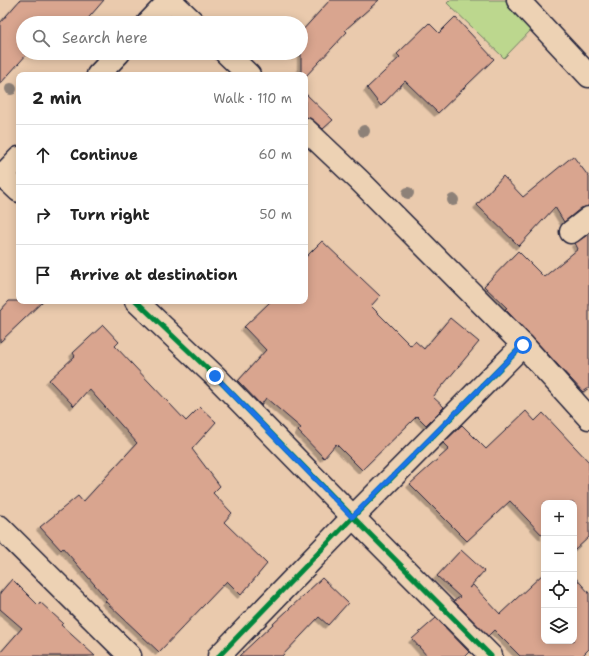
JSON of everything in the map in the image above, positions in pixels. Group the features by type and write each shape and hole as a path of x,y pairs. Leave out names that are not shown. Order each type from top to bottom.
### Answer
{"main road":[{"path":"155,16 170,0 187,16"},
{"path":"518,0 589,76"},
{"path":"101,72 112,60"},
{"path":"233,60 246,72"},
{"path":"308,132 359,180 523,345 589,418"},
{"path":"16,161 1,175 16,188"},
{"path":"571,232 589,218"},
{"path":"139,304 215,376 352,517 491,656"},
{"path":"219,656 352,517 523,345"},
{"path":"0,528 130,656"}],"green space":[{"path":"450,0 506,0 534,27 504,58 447,3"}],"building":[{"path":"20,0 104,0 90,16 16,16 16,60 22,60 0,84 0,23"},
{"path":"330,0 379,0 345,30 347,32 308,74 308,72 301,72 301,60 308,60 308,24"},
{"path":"455,17 494,59 438,113 405,81 381,106 367,88 400,57 397,54 429,23 439,33"},
{"path":"308,96 333,120 323,129 313,120 308,118"},
{"path":"573,156 589,177 589,206 581,208 564,222 555,207 519,246 477,205 503,176 523,197"},
{"path":"589,234 589,388 583,392 505,309 507,308 484,286 518,251 544,277 578,249 575,243"},
{"path":"322,241 380,296 371,306 411,346 415,341 424,349 450,318 479,342 433,397 444,407 426,425 417,416 362,470 336,444 324,458 298,431 301,428 266,398 261,405 238,381 266,350 244,327 268,304 308,304 308,255"},
{"path":"9,301 16,301 16,304 40,304 0,342 0,311"},
{"path":"103,325 119,342 115,346 186,421 200,407 216,422 192,449 220,486 213,493 232,513 224,522 267,564 241,595 227,581 159,652 105,601 107,599 63,548 61,550 40,527 78,496 83,502 137,443 89,389 74,406 49,380 75,356 73,353"},
{"path":"526,411 535,421 543,413 589,462 589,537 577,548 577,500 541,500 541,534 510,501 467,541 410,484 449,449 443,443 462,425 486,449"},
{"path":"461,550 484,571 469,588 473,585 500,614 541,576 541,644 577,644 577,579 589,593 589,649 582,656 520,656 494,630 488,636 454,601 460,597 437,576"},
{"path":"322,578 348,603 328,625 319,617 282,656 239,656"},
{"path":"12,579 38,605 40,602 63,623 61,625 95,656 0,656 0,653 22,628 0,609 0,593"},
{"path":"436,618 469,652 465,656 427,656 412,639"}],"cycle path":[{"path":"139,304 215,376 491,656"},
{"path":"219,656 353,517 523,345"}],"route":[{"path":"215,376 352,517 523,345"}]}
